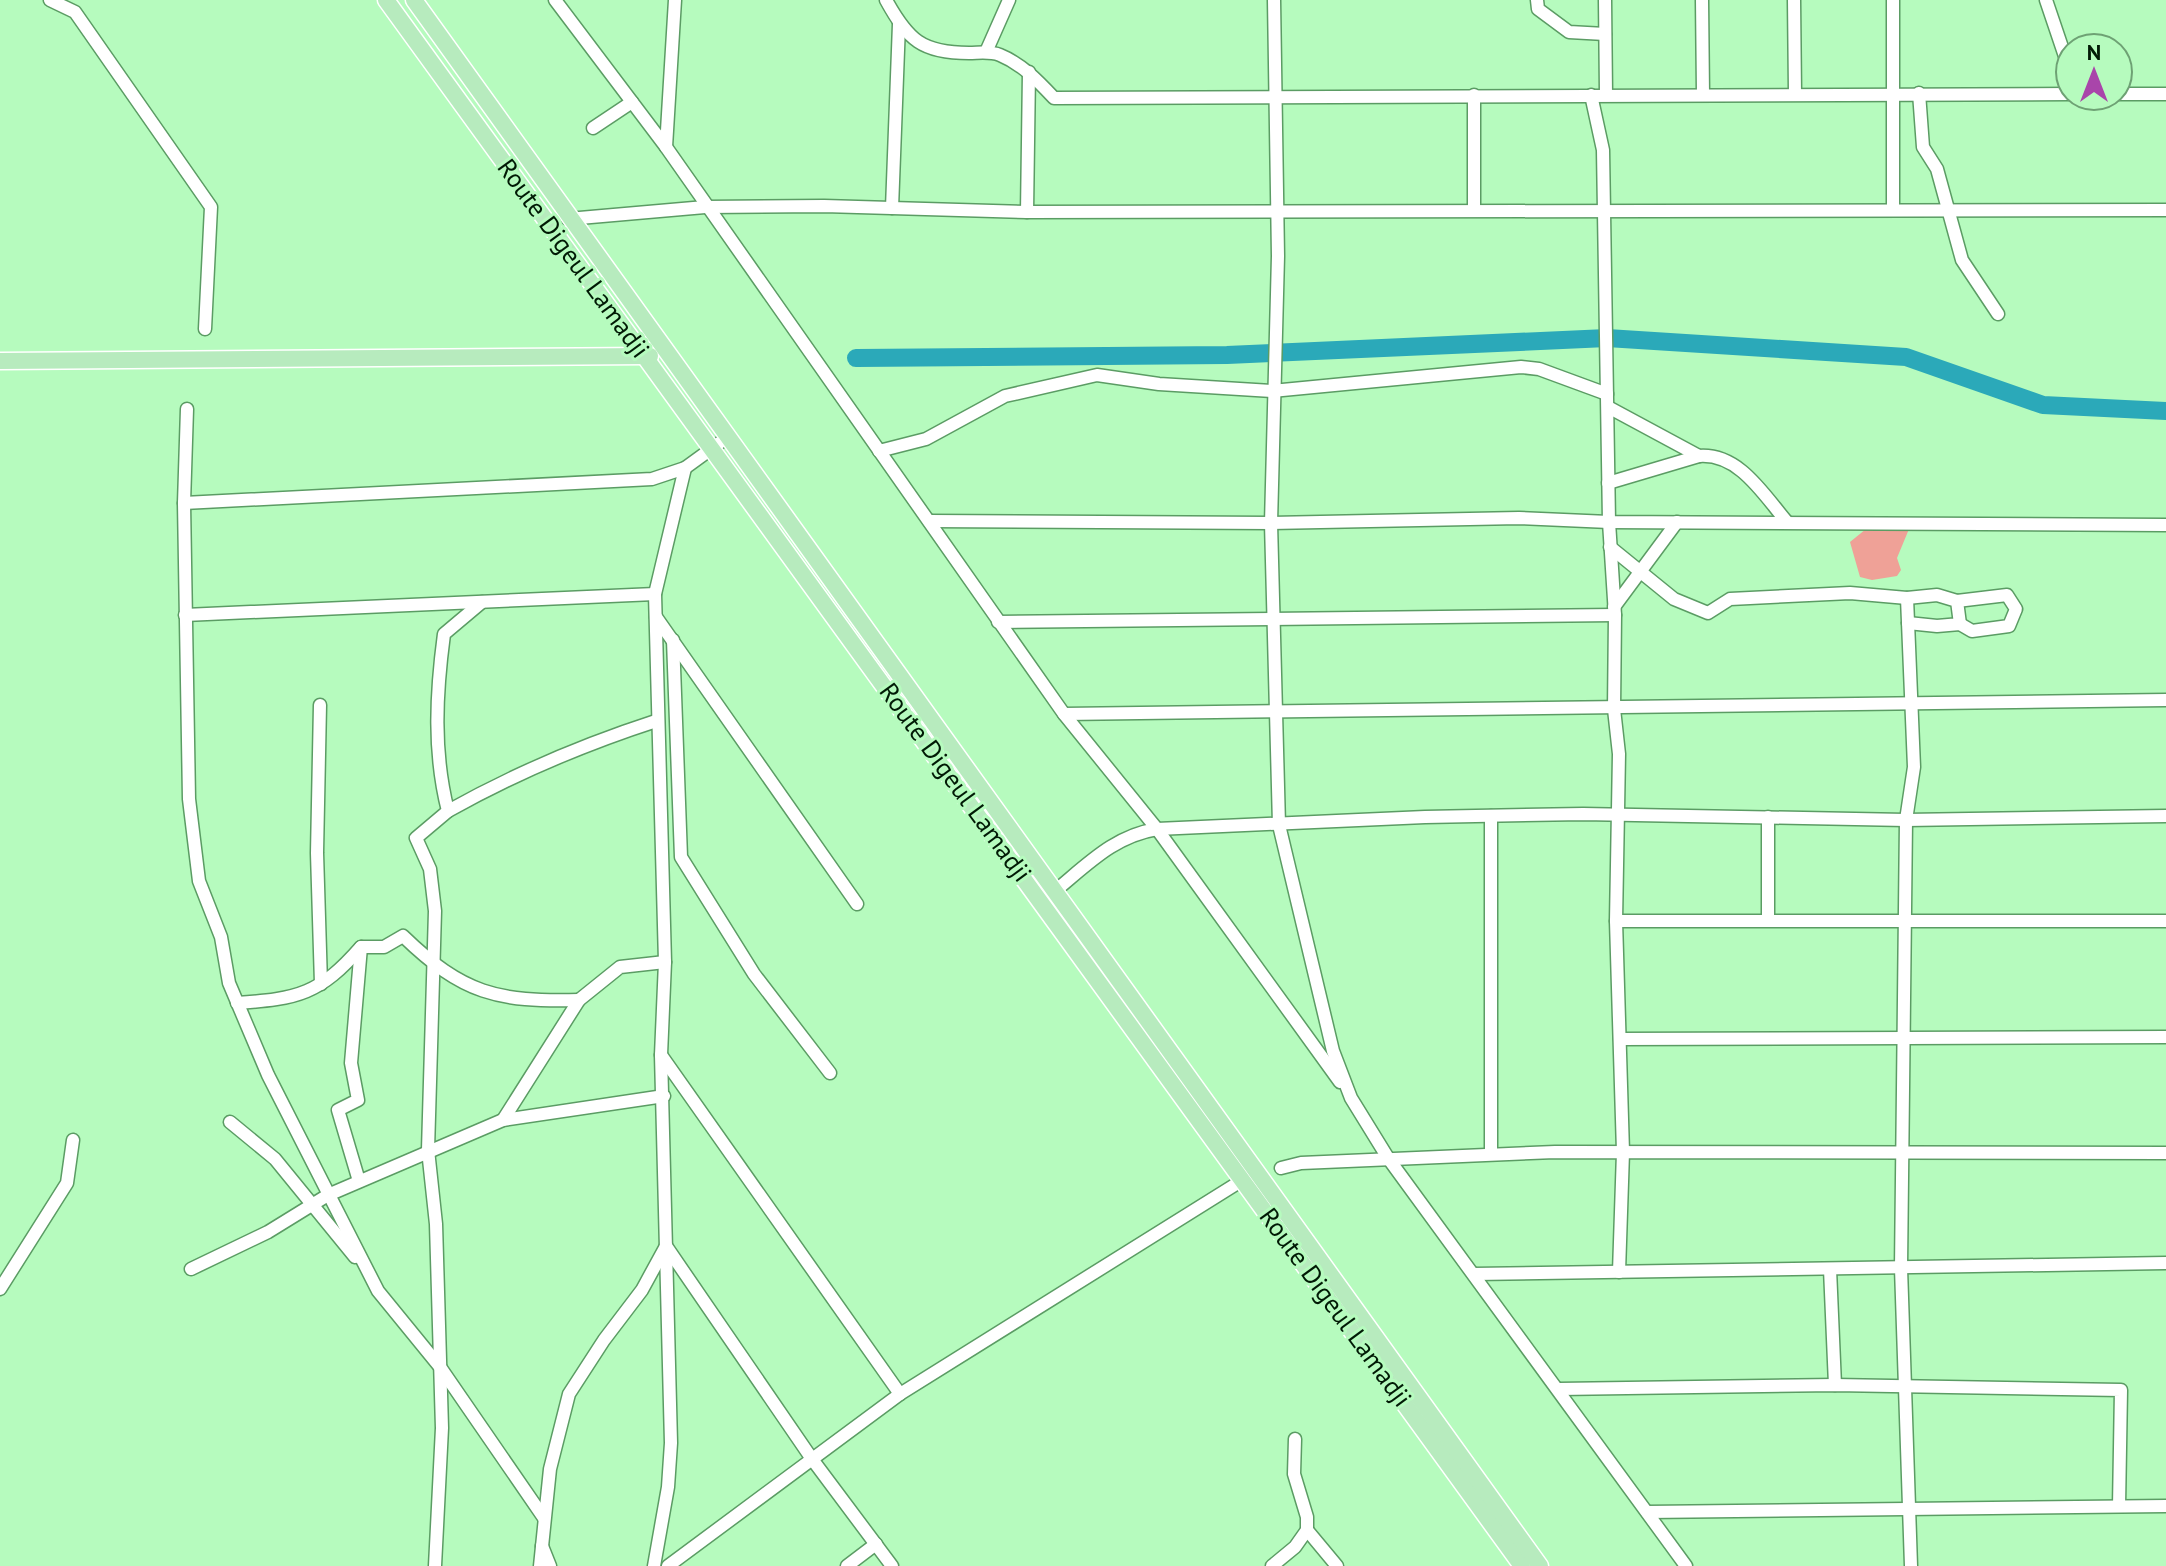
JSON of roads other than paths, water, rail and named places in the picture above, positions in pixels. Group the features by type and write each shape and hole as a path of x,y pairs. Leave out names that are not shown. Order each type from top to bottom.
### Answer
{"main road":[{"name":"Route Digeul Lamadji","path":"386,0 1249,1176 1540,1566"},
{"name":"Route Digeul Lamadji","path":"414,0 568,219 671,355 1055,891 1249,1176 1522,1566"},
{"path":"0,361 671,355"}],"street":[{"path":"50,0 75,12 211,207 205,329"},
{"path":"555,0 666,147 705,207 1064,714 1157,829 1351,1098 1388,1158 1686,1566"},
{"path":"666,147 675,0"},
{"path":"986,52 1009,0"},
{"path":"1274,0 1278,256 1272,391 1271,523 1279,825 1333,1051 1351,1098"},
{"path":"1537,0 1538,9 1569,32 1605,34"},
{"path":"1605,0 1606,94"},
{"path":"1702,0 1703,94"},
{"path":"1794,0 1795,93"},
{"path":"1893,0 1893,210"},
{"path":"2046,0 2057,32"},
{"path":"889,3 899,24 918,44 932,51 997,53 1029,72 1054,98 2054,94"},
{"path":"892,208 899,24"},
{"path":"1027,212 1029,72"},
{"path":"1919,93 1923,147 1937,169 1962,260 1998,314"},
{"path":"2134,94 2166,94"},
{"path":"1474,95 1474,210"},
{"path":"1591,95 1603,150 1605,209 1608,483 1619,814 1616,921 1623,1152 1619,1272"},
{"path":"593,128 632,102"},
{"path":"568,219 705,207 1027,212 2166,210"},
{"path":"879,451 926,439 1005,396 1097,375 1159,384 1272,391 1521,367 1539,369 1608,400 1699,456"},
{"path":"187,409 184,503 189,799 199,881 221,937 229,983 268,1075 378,1291 440,1367 544,1518"},
{"path":"184,503 652,479 685,468 729,436"},
{"path":"1608,483 1699,456 1715,455 1730,460 1787,522"},
{"path":"654,1566 668,1487 671,1443 661,1055 665,962 656,721 655,594 685,468"},
{"path":"929,521 1271,523 1519,518 1609,522 2166,525"},
{"path":"1614,611 1677,522"},
{"path":"1610,547 1674,599 1708,613 1730,599 1850,593 1907,598 1937,595 1957,601 2007,595 2016,609 2009,626 1972,631 1960,624 1937,626 1908,623"},
{"path":"185,615 655,594"},
{"path":"1907,598 1914,767 1906,820 1906,1039 1901,1268 1911,1566"},
{"path":"1957,601 1960,624"},
{"path":"448,811 443,790 435,705 444,634 482,602"},
{"path":"998,622 1614,611"},
{"path":"656,617 857,904"},
{"path":"673,640 681,857 754,974 830,1073"},
{"path":"1064,714 2166,700"},
{"path":"320,705 317,853 321,984"},
{"path":"435,1566 442,1428 436,1224 428,1150 435,911 430,869 416,838 448,811 514,774 578,746 656,721"},
{"path":"1055,891 1116,841 1134,833 1157,829 1619,814 1906,820 2166,816"},
{"path":"1491,816 1491,1153"},
{"path":"1768,817 1768,920"},
{"path":"1616,921 2166,921"},
{"path":"237,1003 285,1000 334,978 361,947 384,947 403,936 433,965 471,987 522,1001 579,1000"},
{"path":"359,1181 338,1110 358,1100 351,1063 361,947"},
{"path":"503,1120 579,1000 620,967 665,962"},
{"path":"1620,1039 2166,1037"},
{"path":"661,1055 900,1394"},
{"path":"191,1269 328,1195 503,1120 664,1096"},
{"path":"230,1122 275,1159 369,1274"},
{"path":"0,1289 67,1183 73,1140"},
{"path":"1281,1168 1301,1163 1491,1153 2166,1153"},
{"path":"668,1566 900,1394 1249,1176"},
{"path":"666,1246 812,1459 892,1566"},
{"path":"540,1566 550,1469 569,1394 642,1290 666,1246"},
{"path":"1474,1274 2166,1263"},
{"path":"1830,1269 1835,1385"},
{"path":"1559,1389 1835,1385 2121,1390 2119,1506"},
{"path":"1272,1566 1295,1547 1307,1530 1307,1517 1294,1474 1295,1439"},
{"path":"1647,1512 2166,1506"},
{"path":"1307,1530 1337,1566"},
{"path":"541,1543 550,1566"},
{"path":"847,1566 876,1544"}],"waterway":[{"path":"856,358 1227,355 1607,338 1906,357 2043,405 2166,411"}]}
